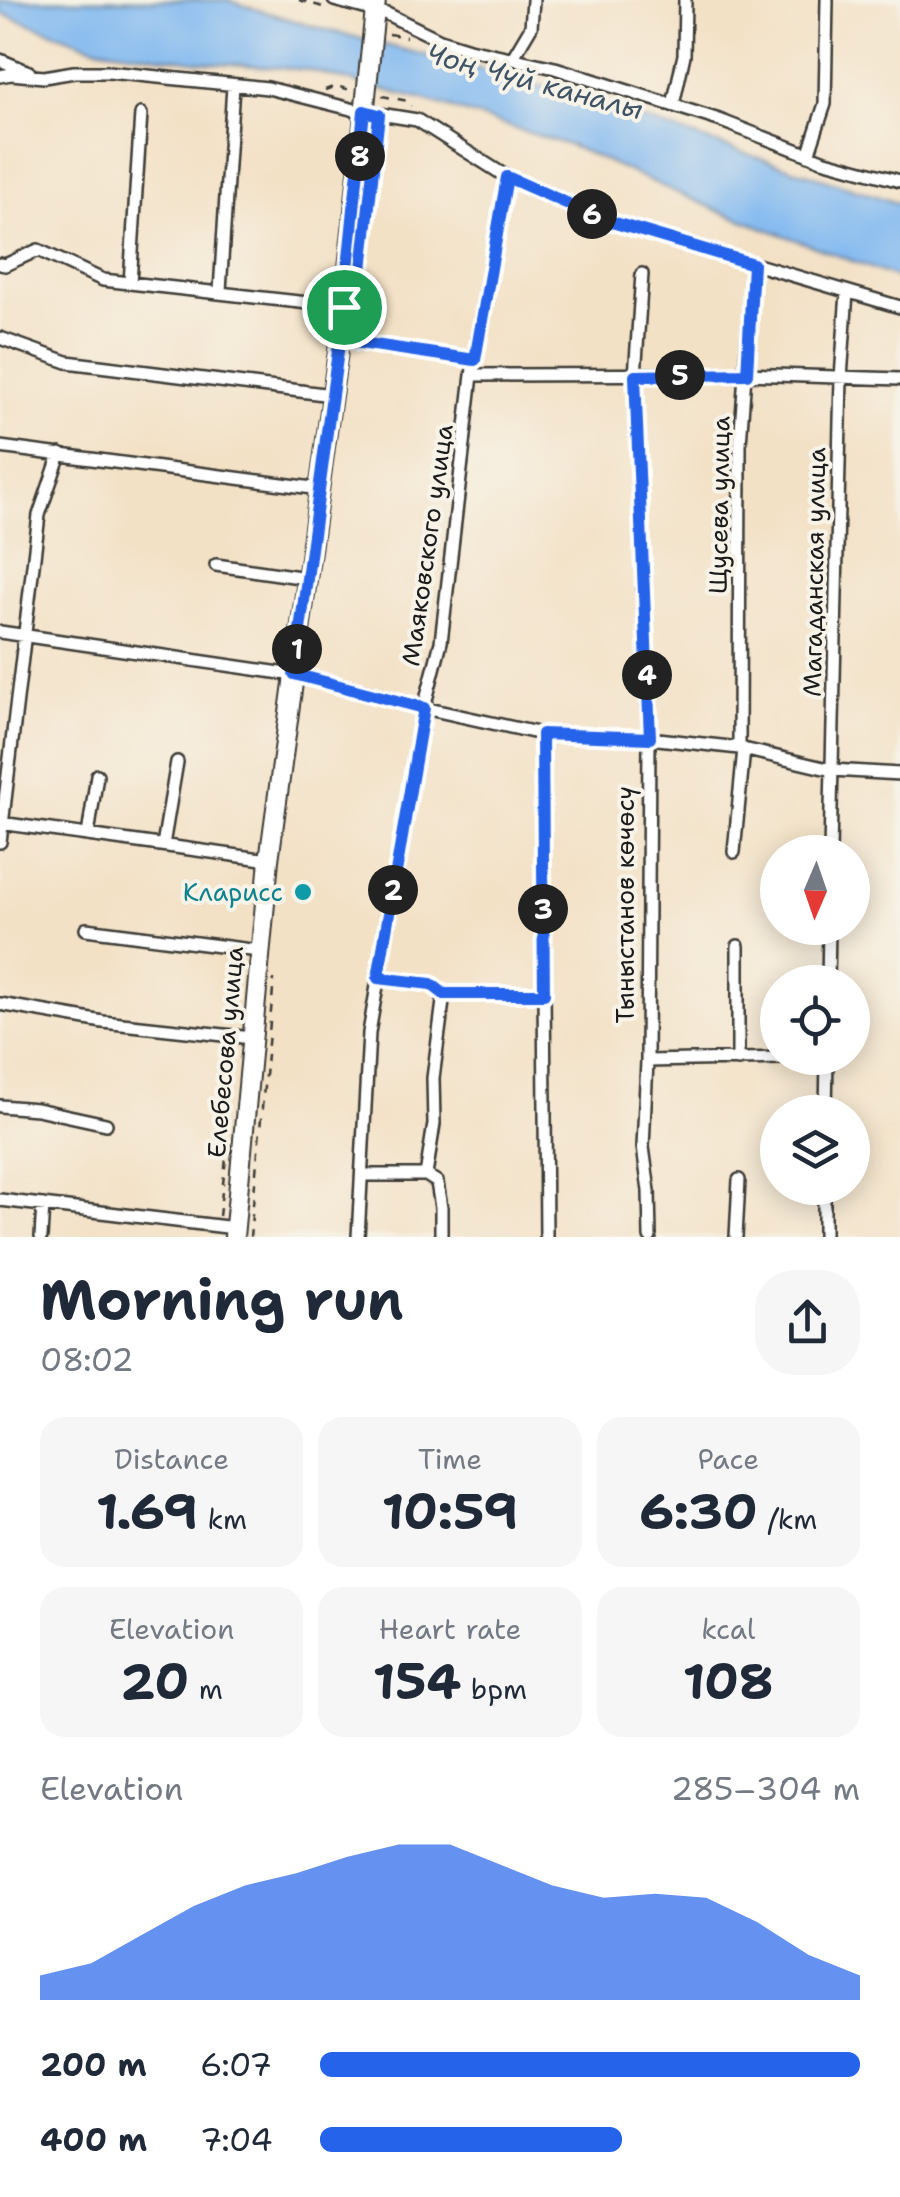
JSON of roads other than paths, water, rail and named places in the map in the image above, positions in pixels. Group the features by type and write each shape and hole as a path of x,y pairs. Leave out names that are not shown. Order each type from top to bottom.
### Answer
{"main road":[{"name":"Елебесова улица","path":"240,1234 268,860 344,307 367,98 380,34 376,5"}],"street":[{"path":"334,0 376,5 440,40 555,68 719,120 808,155 900,181"},
{"path":"512,59 531,27 532,0"},
{"path":"673,105 684,55 684,0"},
{"path":"808,155 825,104 827,0"},
{"path":"0,60 44,77"},
{"path":"0,76 108,72 367,98 416,120 507,177 605,220 900,307"},
{"path":"220,292 233,86"},
{"path":"130,283 141,114"},
{"name":"Маяковского улица","path":"358,1237 370,1033 424,708 441,642 472,376 507,177"},
{"path":"0,264 38,250 103,280 344,307"},
{"name":"Щусева улица","path":"734,852 741,749 740,444 753,264"},
{"name":"Тыныстанов көчөсү","path":"642,274 635,376 650,738 643,1147 650,1237"},
{"name":"Магаданская улица","path":"830,835 841,378 847,292"},
{"path":"0,338 67,362 332,395"},
{"path":"472,376 747,374 900,379"},
{"path":"0,446 320,488"},
{"path":"0,842 40,516 60,454"},
{"path":"216,565 307,578"},
{"path":"0,632 294,674 542,734 650,738 741,749 832,770 900,774"},
{"path":"542,734 546,1237"},
{"path":"163,845 177,762"},
{"path":"88,835 97,775"},
{"path":"2,823 268,860"},
{"path":"86,929 260,951"},
{"path":"738,946 738,1060"},
{"path":"426,1175 444,994 544,994"},
{"path":"0,1004 103,1022 252,1038"},
{"path":"647,1062 760,1059"},
{"path":"0,1106 37,1109 106,1124"},
{"path":"362,1175 426,1175 436,1182 441,1237"},
{"path":"736,1237 739,1180"},
{"path":"0,1200 240,1234"},
{"path":"41,1237 43,1205"},
{"path":"824,1205 824,1237"}],"water":[{"path":"0,0 227,0 304,24 522,80 900,204 900,279 719,211 571,146 431,102 308,70 194,61 95,47 0,13"}],"place":[{"name":"Кларисс","path":"303,892"}],"water label":[{"name":"Чоң Чүй каналы","path":"535,81"}]}
